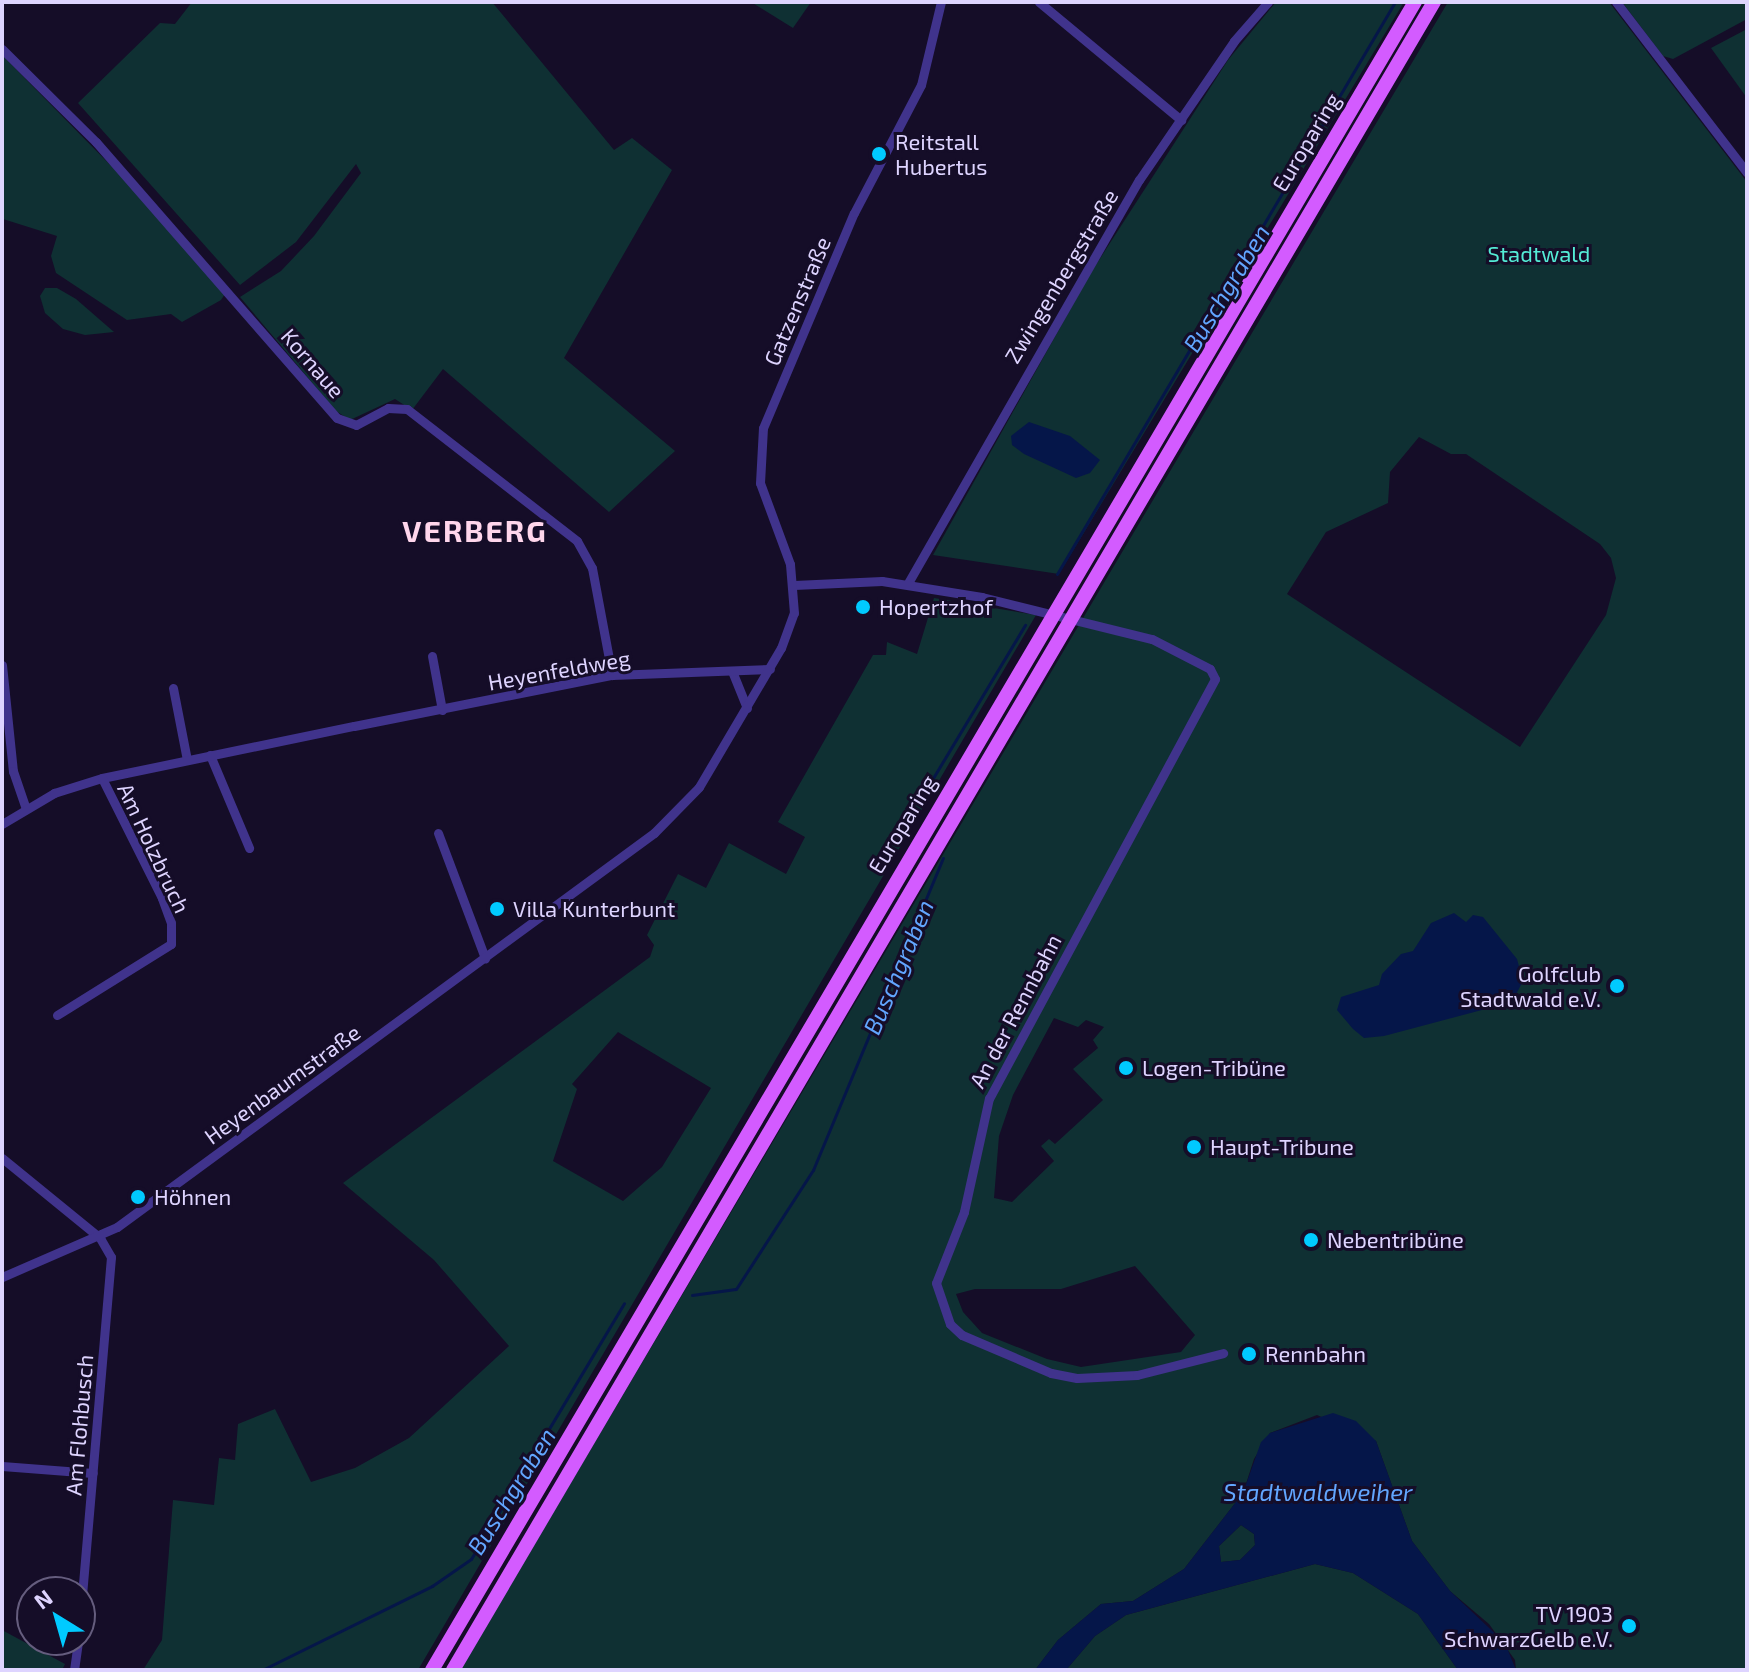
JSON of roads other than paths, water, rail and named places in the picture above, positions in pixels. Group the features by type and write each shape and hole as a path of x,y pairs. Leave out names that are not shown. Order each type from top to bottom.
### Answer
{"main road":[{"name":"Europaring","path":"432,1670 1415,2"},
{"name":"Europaring","path":"453,1670 1434,2"}],"street":[{"name":"Gatzenstraße","path":"791,625 794,585 760,483 763,428 854,213 921,85 941,2"},
{"path":"1039,2 1181,120"},
{"name":"Zwingenbergstraße","path":"908,583 1013,392 1181,120 1234,41 1268,2"},
{"path":"1616,2 1747,173"},
{"name":"Kornaue","path":"2,49 96,142 337,418 356,425 388,408 407,409 577,541 592,568 612,675"},
{"path":"794,585 908,583 1053,613"},
{"name":"An der Rennbahn","path":"1053,613 1173,647 1202,663 1215,679 989,1098 964,1212 936,1283 950,1324 962,1335 1051,1373 1077,1378 1137,1375 1223,1353"},
{"name":"Heyenbaumstraße","path":"2,1277 100,1238 673,817 708,773 770,669 791,625"},
{"path":"432,656 442,710"},
{"path":"2,665 13,771 26,809"},
{"name":"Heyenfeldweg","path":"2,824 54,793 102,778 210,755 612,675 770,669"},
{"path":"732,671 747,708"},
{"path":"173,688 187,760"},
{"path":"210,755 249,848"},
{"name":"Am Holzbruch","path":"57,1015 171,944 171,923 162,898 102,778"},
{"path":"438,833 485,958"},
{"path":"2,1158 100,1238"},
{"name":"Am Flohbusch","path":"84,1576 112,1267 100,1238"},
{"path":"2,1466 93,1473"}],"water":[{"path":"1029,422 1070,436 1100,460 1090,473 1076,478 1024,454 1012,445 1011,436"},
{"path":"1454,913 1466,922 1473,915 1483,917 1517,959 1523,981 1512,1002 1384,1036 1364,1038 1337,1010 1341,997 1379,985 1382,974 1401,954 1413,951 1431,923"},
{"name":"Stadtwaldweiher","path":"1333,1413 1356,1421 1376,1441 1412,1541 1450,1591 1505,1643 1516,1670 1458,1670 1418,1614 1353,1573 1315,1564 1126,1615 1095,1636 1066,1670 1035,1670 1058,1640 1101,1604 1133,1601 1184,1569 1243,1493 1261,1442 1270,1433","holes":["1241,1525 1254,1534 1255,1545 1240,1560 1221,1562 1219,1546"]}],"waterway":[{"name":"Buschgraben","path":"1057,574 1395,2"},
{"name":"Buschgraben","path":"918,803 1025,625"},
{"name":"Buschgraben","path":"692,1295 736,1289 813,1170 943,858"},
{"name":"Buschgraben","path":"262,1670 432,1586 471,1559 624,1303"}],"place":[{"name":"Reitstall Hubertus","path":"879,154"},
{"name":"Hopertzhof","path":"863,607"},
{"name":"Villa Kunterbunt","path":"497,909"},
{"name":"Golfclub Stadtwald e.V.","path":"1617,986"},
{"name":"Logen-Tribüne","path":"1126,1068"},
{"name":"Haupt-Tribune","path":"1194,1147"},
{"name":"Höhnen","path":"138,1197"},
{"name":"Nebentribüne","path":"1311,1240"},
{"name":"Rennbahn","path":"1249,1354"},
{"name":"TV 1903 SchwarzGelb e.V.","path":"1629,1626"}],"district":[{"name":"VERBERG","path":"475,530"}],"park label":[{"name":"Stadtwald","path":"1539,254"}]}
